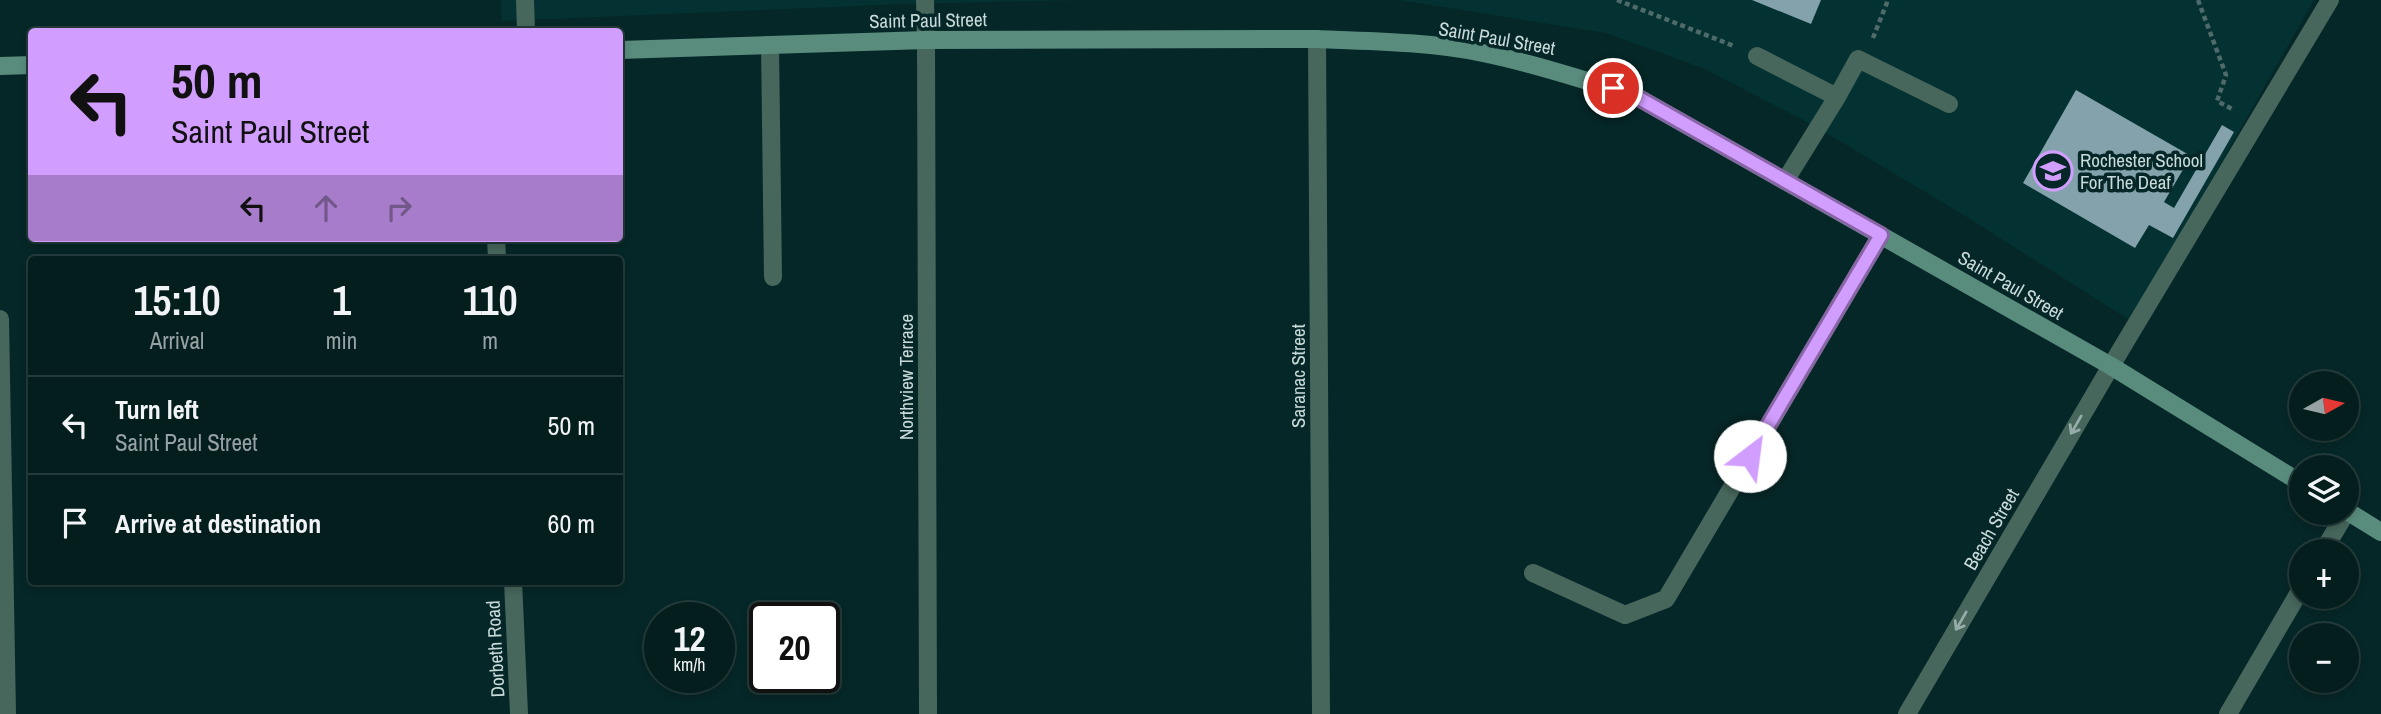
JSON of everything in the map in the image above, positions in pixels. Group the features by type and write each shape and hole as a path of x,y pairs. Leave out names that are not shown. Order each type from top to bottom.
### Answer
{"main road":[{"name":"Saint Paul Street","path":"623,50 926,40 1317,39 1380,41 1480,52 1563,72 1637,97 2111,366 2289,476"},
{"path":"0,66 28,65"},
{"path":"2359,518 2381,532"}],"street":[{"path":"525,0 526,28"},
{"name":"Northview Terrace","path":"925,0 928,714"},
{"name":"Beach Street","path":"1907,714 2330,0"},
{"name":"Saranac Street","path":"1317,39 1321,714"},
{"path":"770,45 774,278"},
{"path":"1758,55 1837,97"},
{"path":"1785,181 1858,59 1949,104"},
{"path":"1533,573 1625,615 1666,599 1881,235"},
{"path":"0,319 8,714"},
{"name":"Dorbeth Road","path":"513,585 519,714"},
{"path":"2228,714 2289,609"}],"path":[{"path":"1618,0 1758,55"},
{"path":"1864,62 1888,0"},
{"path":"2198,0 2226,75 2217,101 2256,122"}],"shaded area":[{"path":"501,0 1090,0 904,4 502,21"},
{"name":"Rochester School For The Deaf","path":"1399,0 2314,0 2131,321 1962,214 1818,128 1705,69 1606,33"}],"building":[{"path":"1752,0 1821,0 1811,24"},
{"path":"2076,90 2191,156 2164,202 2174,208 2222,125 2234,132 2173,238 2149,225 2135,248 2023,183"}],"place":[{"name":"Rochester School For The Deaf","path":"2053,171"}],"route":[{"path":"1613,88 1637,97 1881,235 1750,456"}]}
